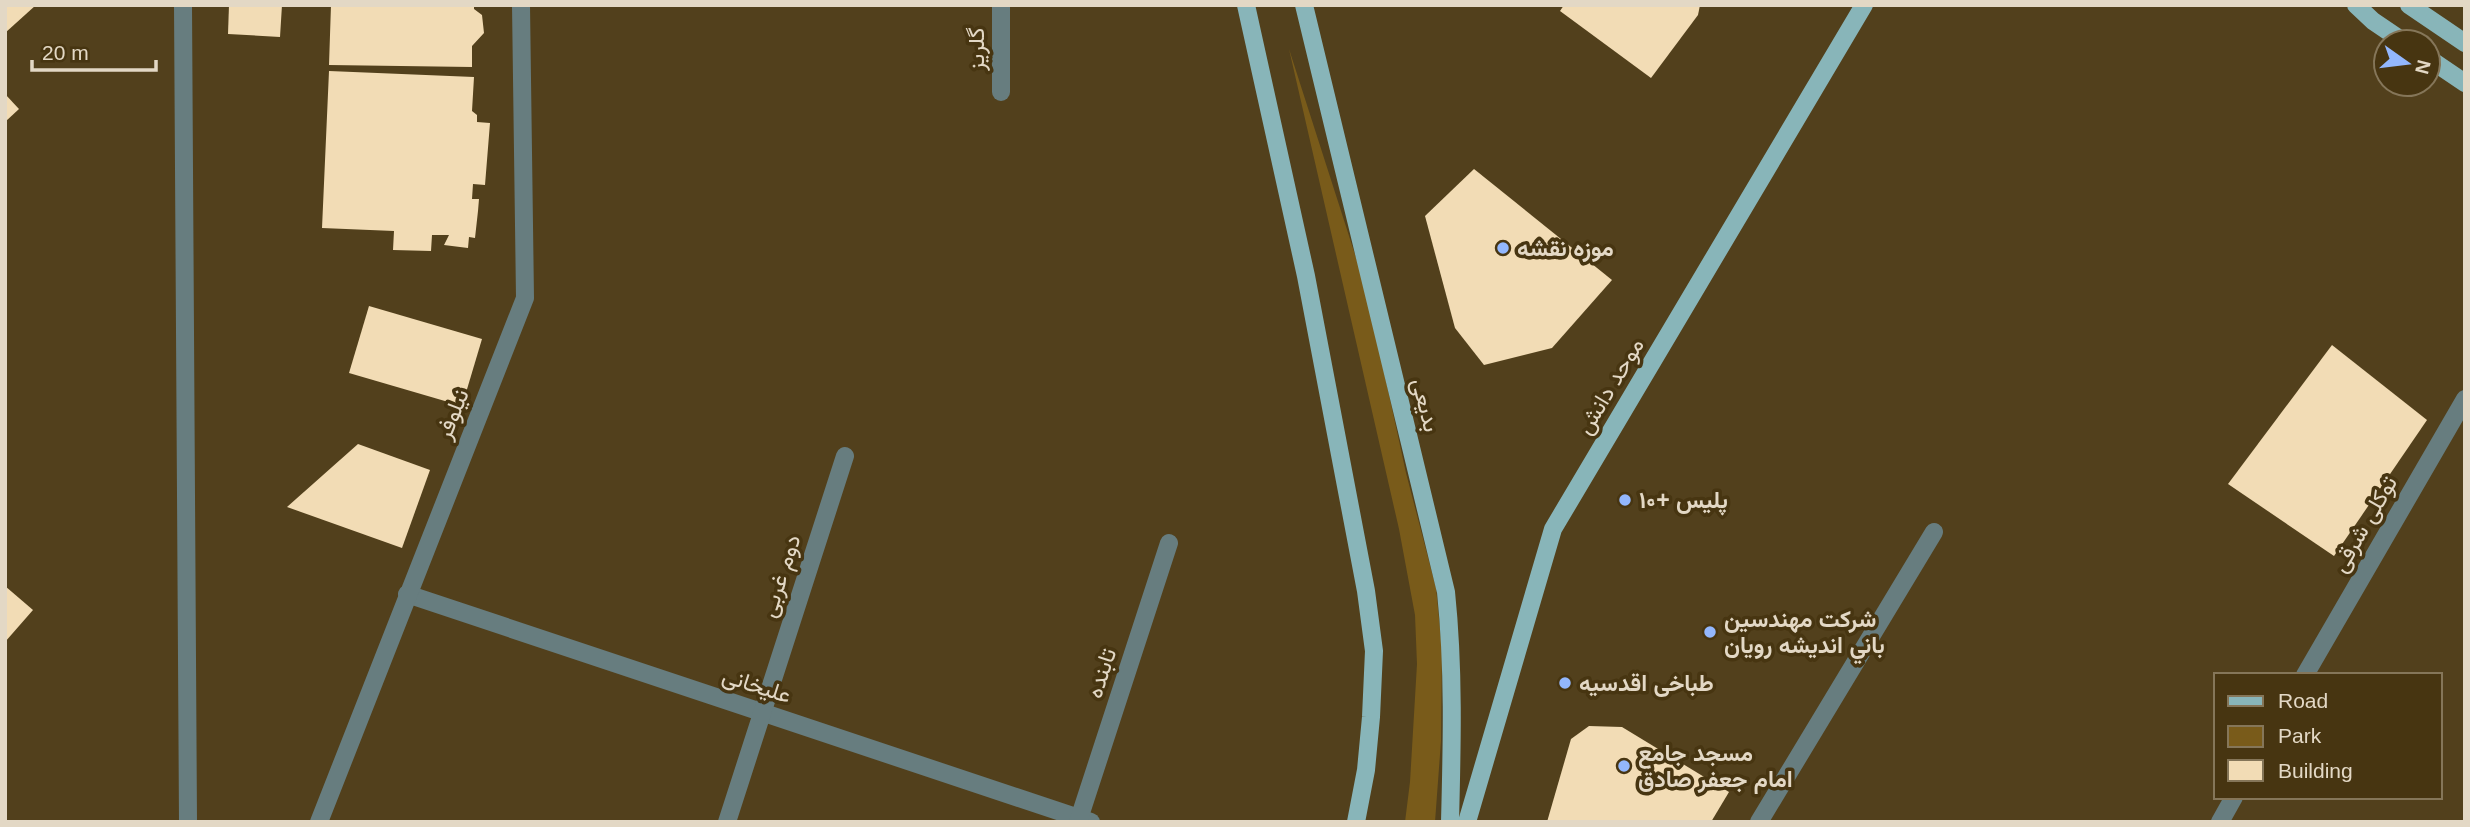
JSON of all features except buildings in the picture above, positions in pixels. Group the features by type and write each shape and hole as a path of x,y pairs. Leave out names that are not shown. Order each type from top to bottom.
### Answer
{"main road":[{"path":"1245,5 1306,276 1366,591 1374,651 1366,770 1356,822"},
{"name":"بدیعی","path":"1304,5 1446,592 1452,646 1453,695 1450,822"},
{"name":"موحد دانش","path":"1468,822 1553,528 1864,5"},
{"path":"2356,5 2383,28"},
{"path":"2409,5 2465,43"},
{"path":"2442,67 2465,83"}],"street":[{"path":"183,5 188,822"},
{"name":"نیلوفر","path":"319,822 525,298 521,5"},
{"name":"گلریز","path":"1000,92 1001,5"},
{"name":"توکلی شرقی","path":"2306,673 2465,398"},
{"name":"دوم غربی","path":"727,822 845,456"},
{"path":"1759,822 1934,532"},
{"name":"تابنده","path":"1083,820 1169,543"},
{"name":"علیخانی","path":"407,594 1083,820"},
{"path":"2220,822 2233,799"}],"green space":[{"path":"1289,49 1359,267 1406,473 1436,588 1442,649 1441,741 1435,822 1405,822 1417,664 1415,615 1399,529"}],"place":[{"name":"موزه نقشه","path":"1503,248"},
{"name":"پلیس +۱۰","path":"1625,500"},
{"name":"شركت مهندسين باني انديشه رويان","path":"1710,632"},
{"name":"طباخى اقدسيه","path":"1565,683"},
{"name":"مسجد جامع امام جعفر صادق","path":"1624,766"}]}
